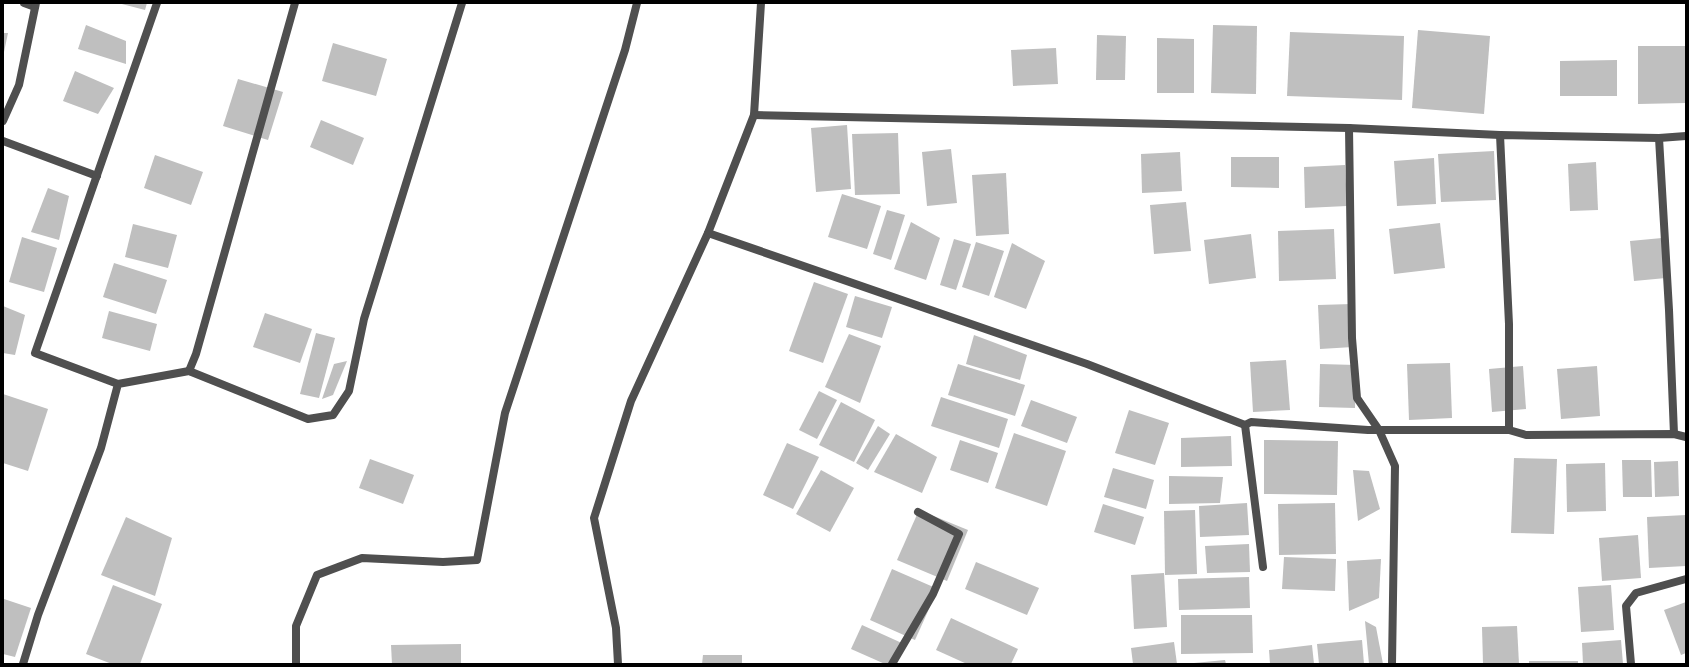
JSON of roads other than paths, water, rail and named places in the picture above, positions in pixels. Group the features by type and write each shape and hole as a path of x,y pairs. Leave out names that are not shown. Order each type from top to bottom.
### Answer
{"street":[{"path":"3,121 18,84 36,5 24,3"},
{"path":"157,3 35,353 118,384 189,372 308,419 333,415 349,391 364,319 462,3"},
{"path":"189,372 196,354 295,3"},
{"path":"296,664 296,626 317,575 362,558 444,562 477,560 505,414 625,50 637,3"},
{"path":"618,664 616,628 594,518 631,401 708,233 754,115 761,3"},
{"path":"754,115 1349,128 1500,135 1659,138 1686,136"},
{"path":"1349,128 1352,338 1357,398 1379,430 1395,466 1392,664"},
{"path":"1500,135 1509,324 1509,430"},
{"path":"1659,138 1670,310 1674,434"},
{"path":"3,141 97,176"},
{"path":"708,233 1087,364 1245,425 1251,422 1379,430 1509,430 1526,434 1674,434 1686,438"},
{"path":"23,664 38,614 101,448 118,384"},
{"path":"1245,425 1263,567"},
{"path":"892,664 933,594 959,534 918,512"},
{"path":"1631,664 1626,606 1636,592 1686,579"}]}
